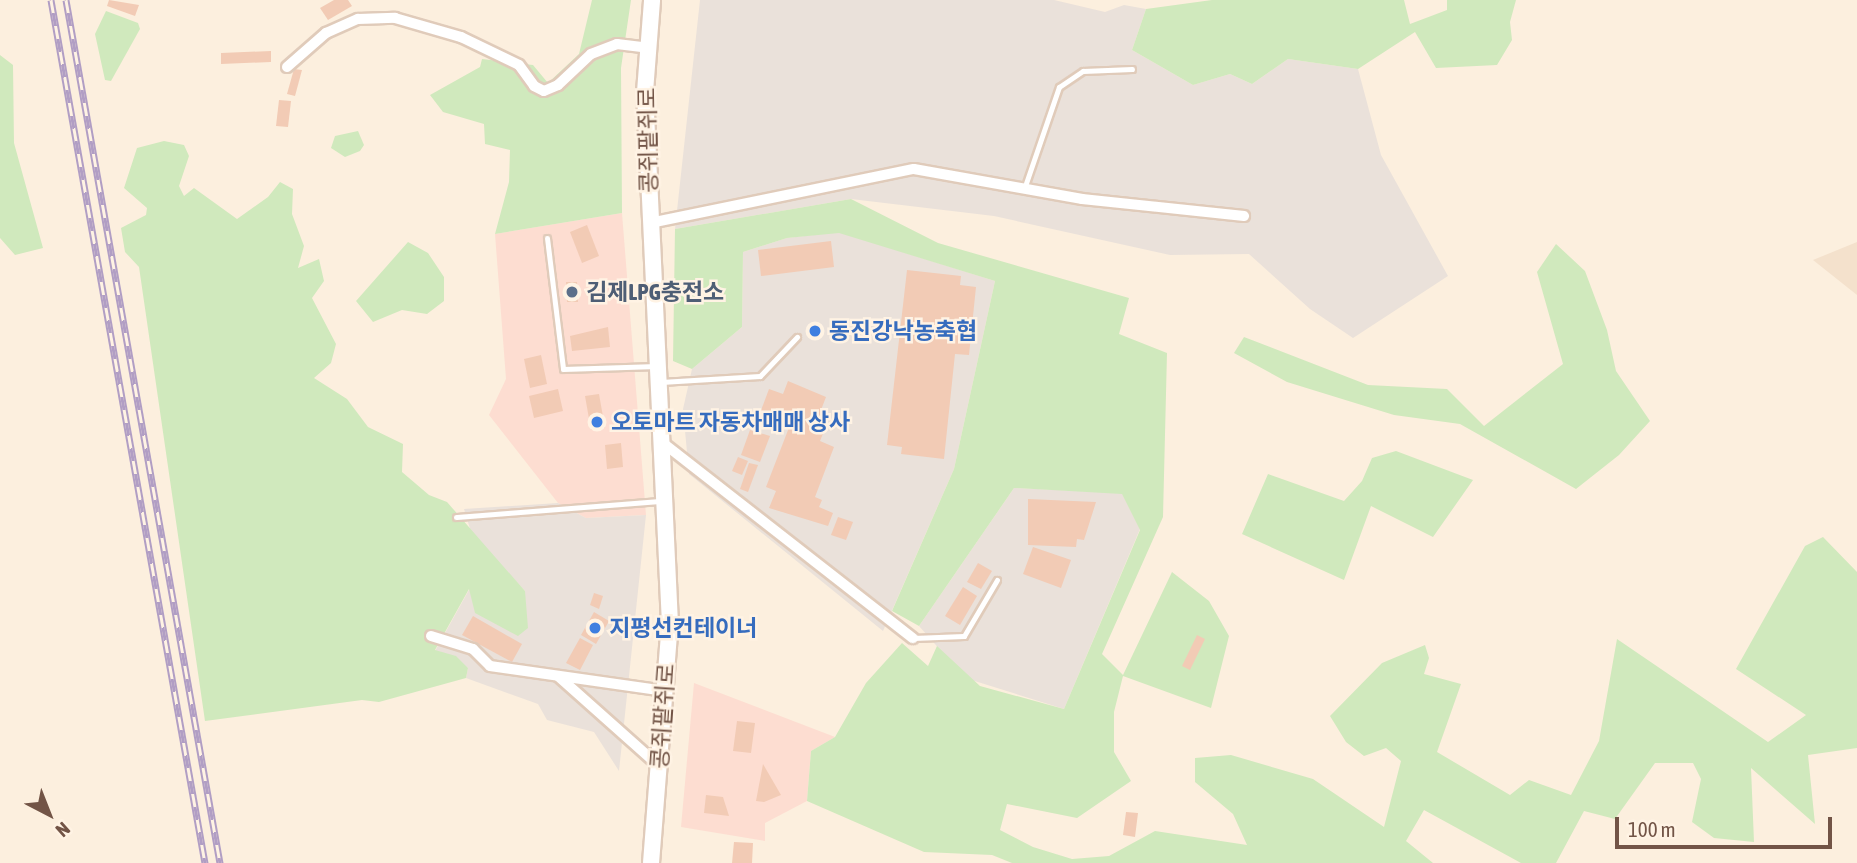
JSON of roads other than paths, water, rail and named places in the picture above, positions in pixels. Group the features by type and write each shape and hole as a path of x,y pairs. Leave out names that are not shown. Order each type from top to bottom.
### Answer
{"main road":[{"name":"콩쥐팥쥐로","path":"651,863 670,624 667,500 657,374 645,92 652,0"}],"street":[{"path":"286,67 326,33 358,19 395,18 461,37 519,65 534,86 544,91 558,85 592,54 617,44 648,48"},
{"path":"650,223 914,169 1024,189 1244,216"},
{"path":"663,443 913,638"},
{"path":"431,636 473,649 491,666 665,691"},
{"path":"558,676 659,766"}],"lane":[{"path":"1024,189 1059,87 1083,72 1132,69"},
{"path":"547,238 563,369 760,376 797,337"},
{"path":"456,517 667,500"},
{"path":"913,638 964,636 997,580"}],"railway":[{"path":"51,0 205,863"},
{"path":"66,0 220,863"}],"place":[{"name":"김제LPG충전소","path":"572,292"},
{"name":"동진강낙농축협","path":"815,331"},
{"name":"오토마트 자동차매매 상사","path":"597,422"},
{"name":"지평선컨테이너","path":"595,628"}]}
